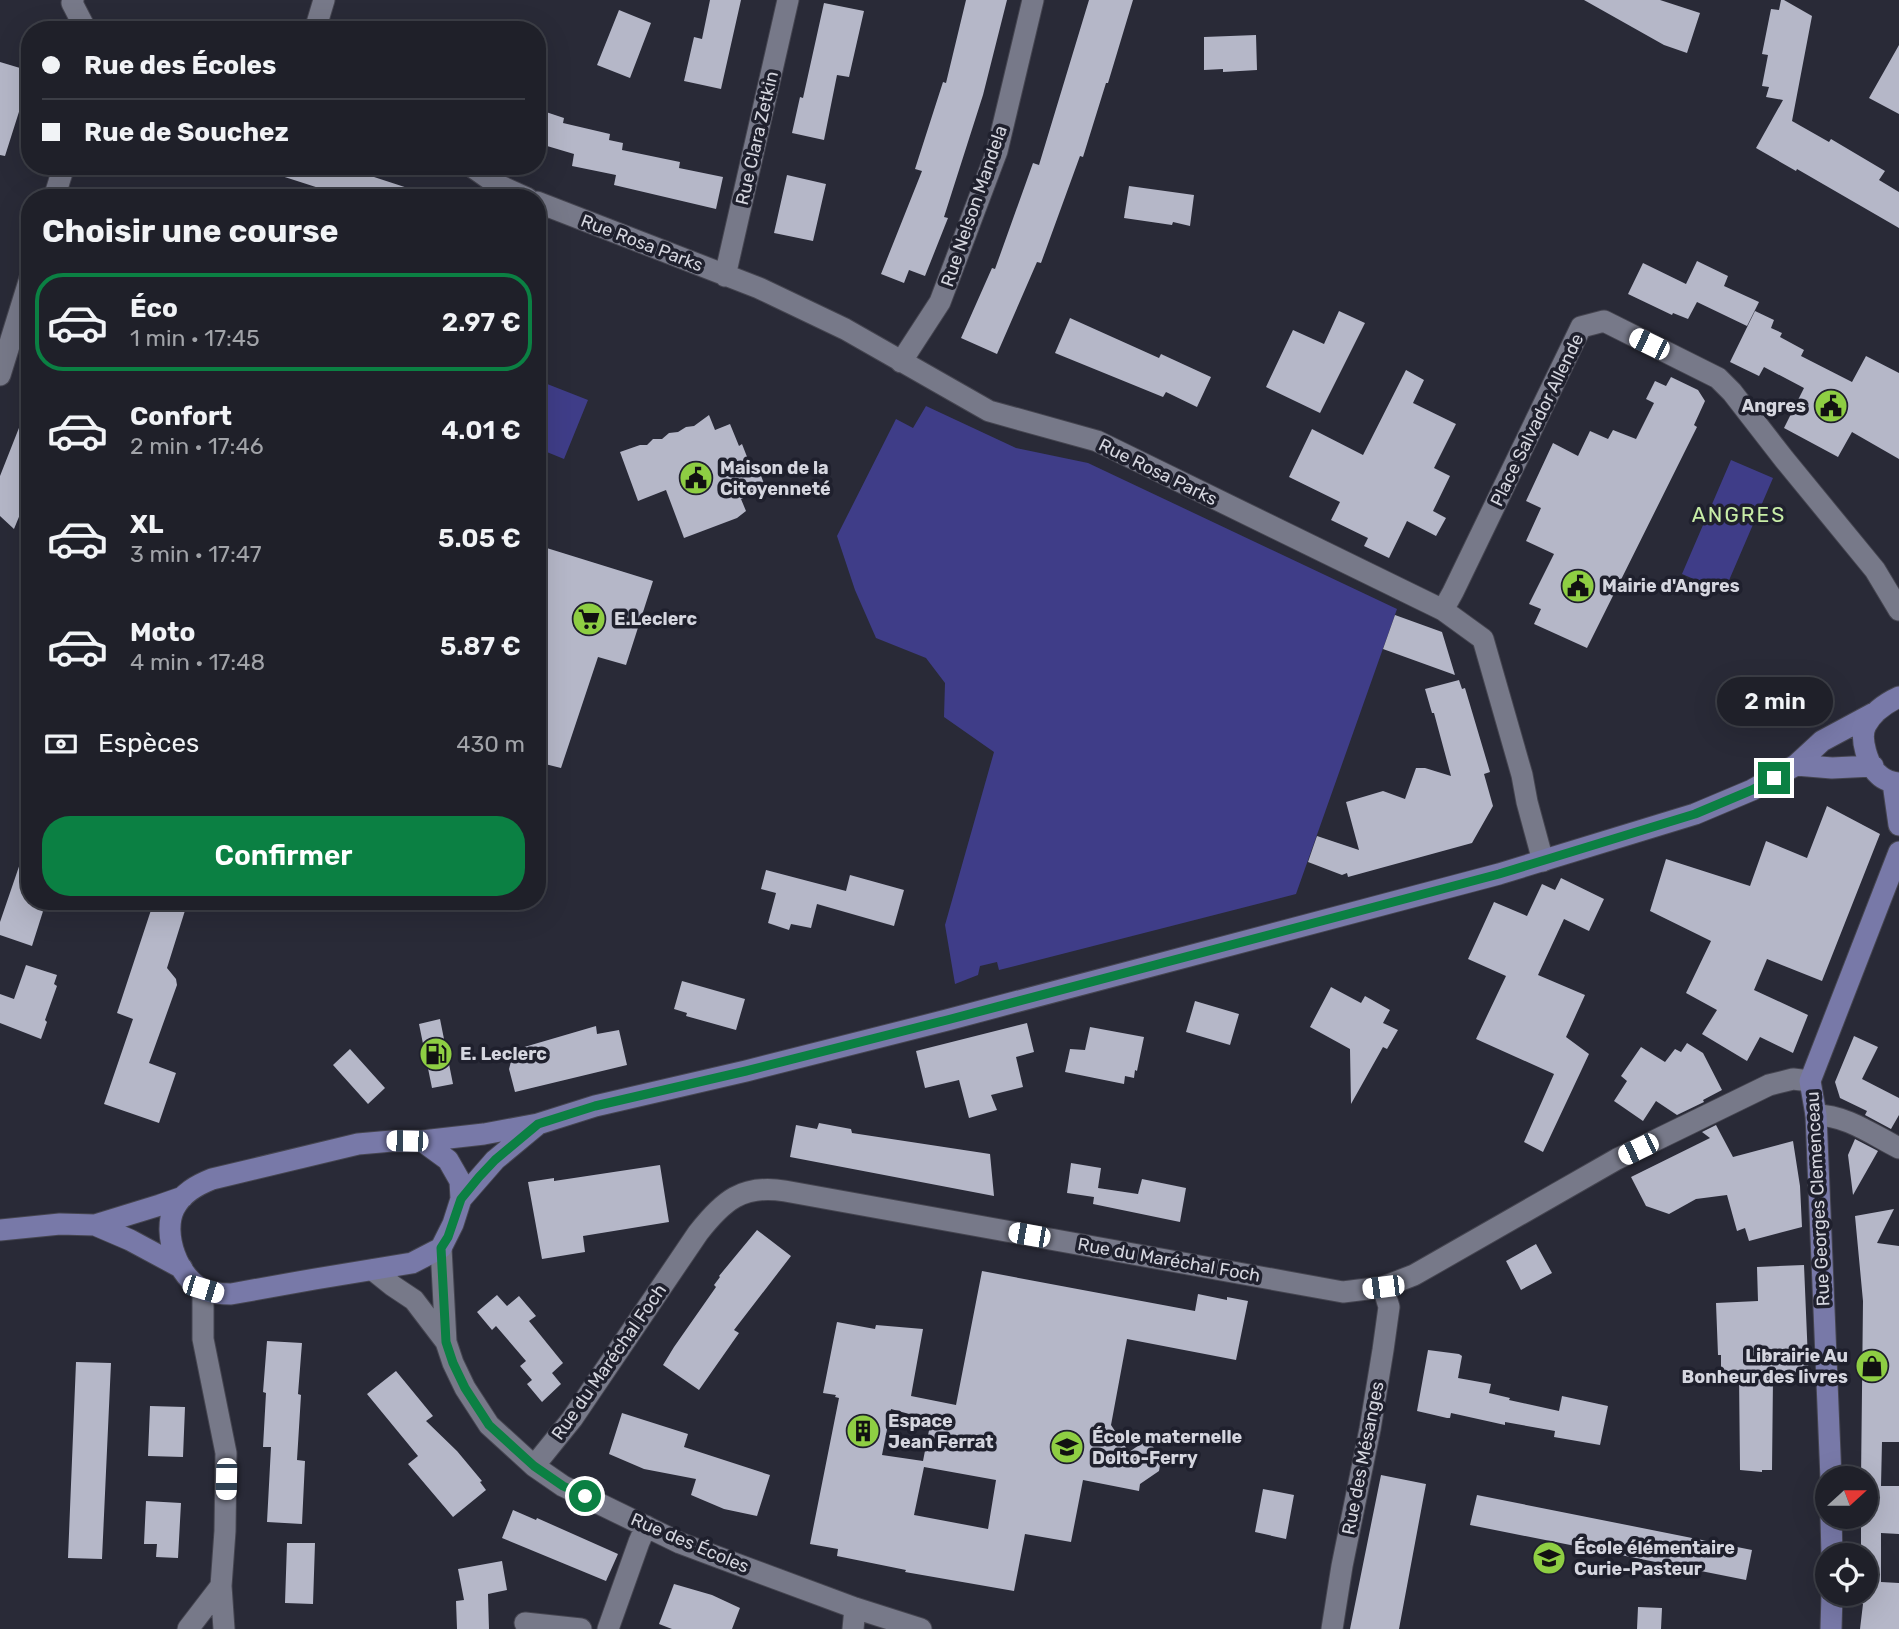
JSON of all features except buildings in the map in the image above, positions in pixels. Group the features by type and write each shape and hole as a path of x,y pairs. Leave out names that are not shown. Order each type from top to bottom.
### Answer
{"main road":[{"path":"422,1141 448,1160 460,1181 461,1199 448,1237 441,1248 412,1263 231,1294 218,1294 203,1289 181,1268 173,1251 170,1221 183,1196 194,1186 212,1179 358,1144 422,1141 538,1124 595,1106 947,1020 1499,874 1695,814 1752,790 1796,765 1822,741 1899,697"},
{"path":"1876,712 1865,726 1863,735 1867,757 1879,775 1896,783 1899,825"},
{"path":"1796,765 1832,768 1873,766"},
{"name":"Rue Georges Clemenceau","path":"1830,1466 1816,1115 1810,1081 1899,852"},
{"path":"461,1199 495,1160 538,1124"},
{"path":"0,1230 60,1224 95,1225 183,1196"},
{"path":"95,1225 130,1240 181,1268"},
{"path":"1831,1629 1832,1606"}],"street":[{"path":"73,0 81,21"},
{"path":"317,21 324,0"},
{"name":"Rue Clara Zetkin","path":"725,276 788,0"},
{"name":"Rue Nelson Mandela","path":"901,362 940,302 997,151 1033,0"},
{"path":"484,175 507,189"},
{"name":"Rue Rosa Parks","path":"546,206 759,288 845,329 989,411 1097,441 1443,610 1483,639 1543,860"},
{"path":"0,375 21,307"},
{"name":"Place Salvador Allende","path":"1443,610 1581,327 1604,321 1718,378 1875,570 1899,610"},
{"name":"Rue du Maréchal Foch","path":"534,1466 572,1419 698,1233 727,1201 746,1192 765,1187 1343,1292 1383,1287 1414,1275 1617,1159 1769,1085 1793,1079 1810,1081"},
{"path":"1816,1115 1829,1115 1851,1123 1899,1148"},
{"path":"441,1248 446,1342"},
{"path":"373,1270 414,1300 446,1342"},
{"name":"Rue des Mésanges","path":"1332,1629 1370,1429 1388,1307 1383,1287"},
{"path":"203,1289 204,1339 226,1453 221,1586 224,1629"},
{"name":"Rue des Écoles","path":"446,1342 465,1388 489,1425 534,1466 563,1486 680,1543 822,1594 854,1618 920,1629"},
{"path":"608,1629 646,1526"},
{"path":"188,1629 221,1586"},
{"path":"525,1623 581,1629"}],"shaded area":[{"path":"546,384 588,400 564,459 546,452"},
{"path":"926,406 1016,448 1088,463 1397,609 1296,894 999,970 997,962 980,966 978,975 955,984 945,925 994,752 944,717 945,683 926,658 876,638 855,590 837,536 896,419 913,428"},
{"path":"1731,460 1773,478 1724,592 1682,574"}],"place":[{"name":"Angres","path":"1831,406"},
{"name":"Maison de la Citoyenneté","path":"696,478"},
{"name":"Mairie d'Angres","path":"1578,586"},
{"name":"E.Leclerc","path":"589,619"},
{"name":"E. Leclerc","path":"436,1054"},
{"name":"Librairie Au Bonheur des livres","path":"1872,1366"},
{"name":"Espace Jean Ferrat","path":"863,1431"},
{"name":"École maternelle Dolto-Ferry","path":"1067,1447"},
{"name":"École élémentaire Curie-Pasteur","path":"1549,1558"}],"district":[{"name":"ANGRES","path":"1739,514"}],"route":[{"path":"585,1496 563,1486 534,1466 489,1425 465,1388 446,1342 441,1248 448,1237 461,1199 495,1160 538,1124 595,1106 947,1020 1499,874 1695,814 1774,778"}]}
